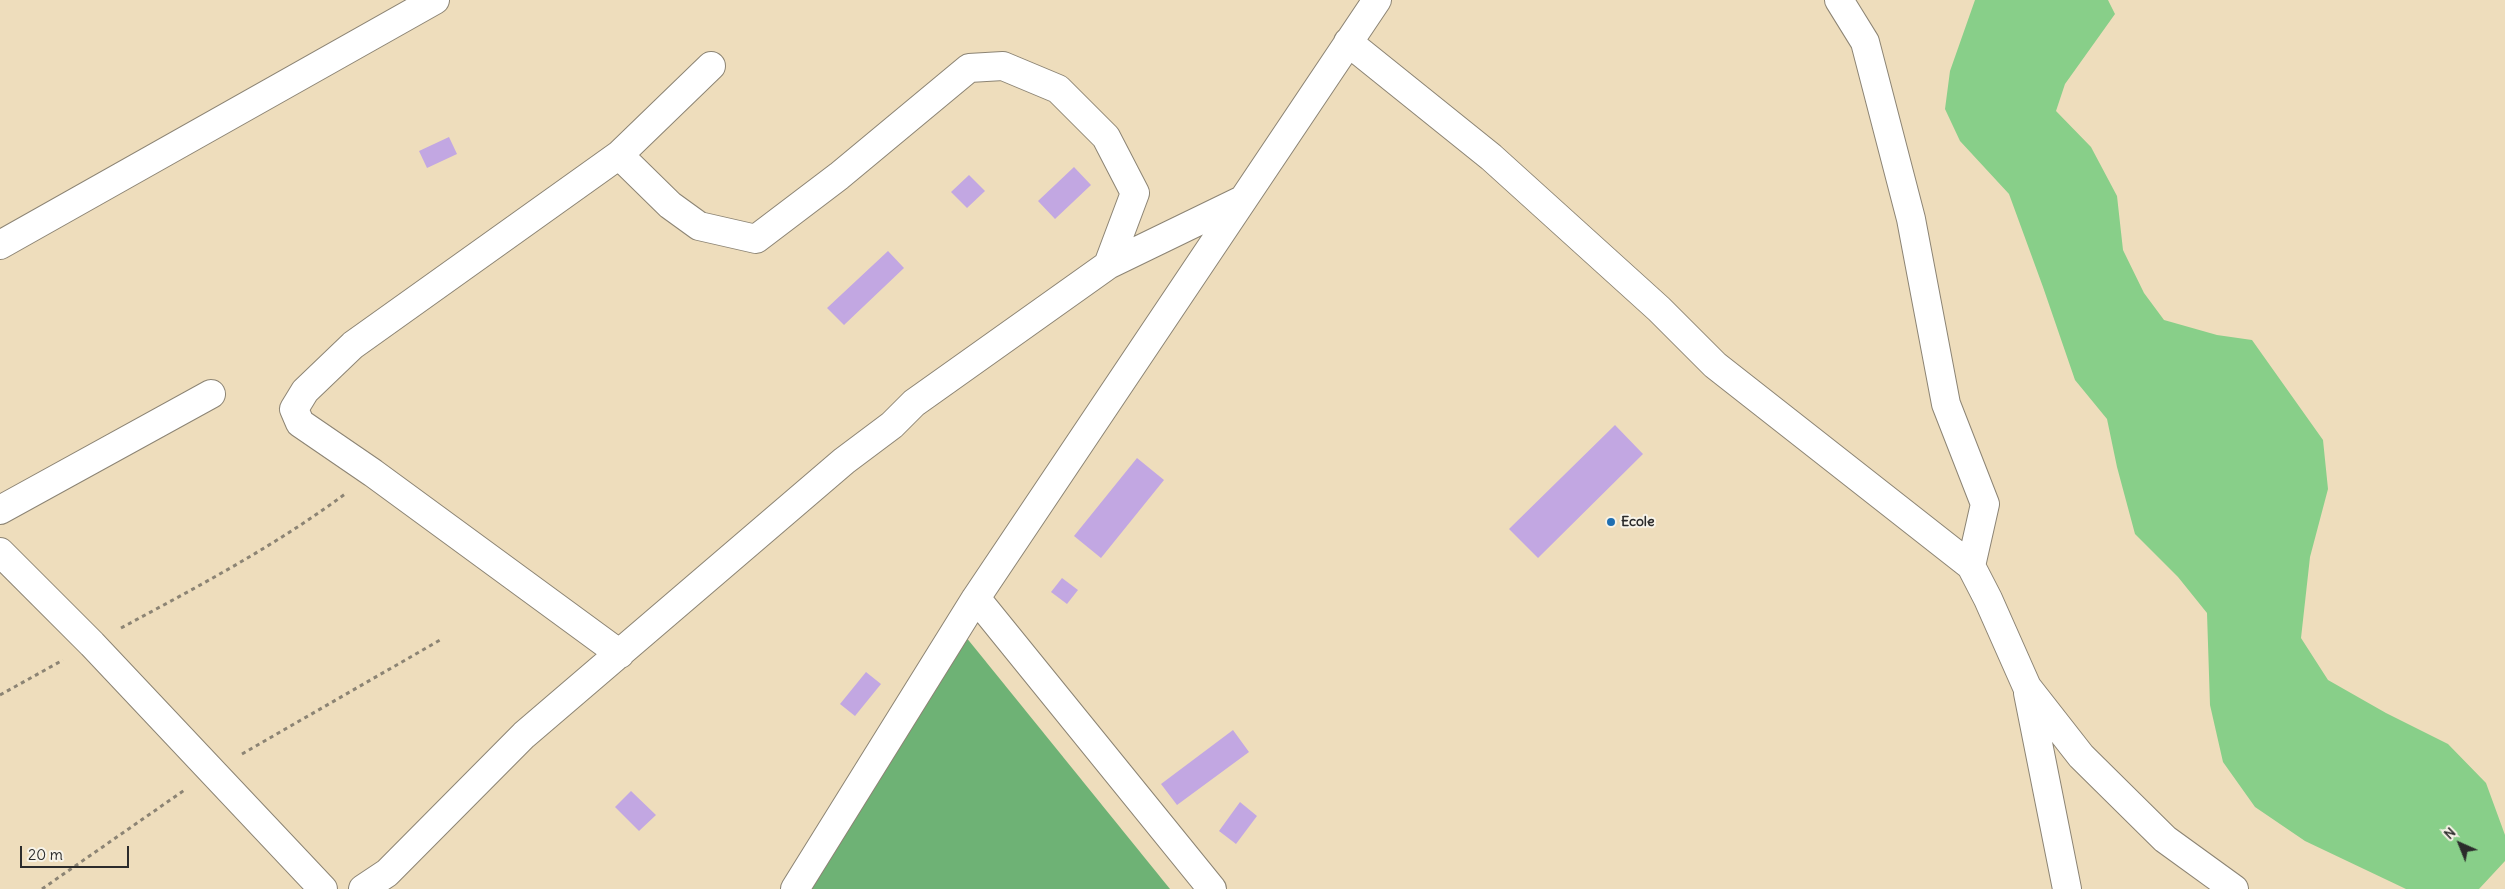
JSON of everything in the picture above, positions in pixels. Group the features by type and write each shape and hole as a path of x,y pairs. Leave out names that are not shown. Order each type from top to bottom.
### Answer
{"street":[{"path":"0,245 399,7 435,0"},
{"path":"795,889 976,598 1377,0"},
{"path":"1839,0 1865,42 1911,219 1946,404 1985,504 1971,566"},
{"path":"1348,42 1491,157 1659,310 1715,365 1971,566 1988,599 2027,687 2067,889"},
{"path":"620,654 373,473 300,423 294,409 305,392 353,345 619,155 711,66"},
{"path":"619,155 670,205 699,226 756,239 839,176 970,68 1003,66 1058,89 1106,136 1134,193 1108,264"},
{"path":"363,889 387,872 524,735 844,461 892,425 914,403 1108,264 1242,200"},
{"path":"0,510 211,394"},
{"path":"0,552 92,644 323,889"},
{"path":"976,598 1212,889"},
{"path":"2027,687 2081,756 2158,832 2234,889"}],"path":[{"path":"0,695 213,579 318,515 373,473"}],"green space":[{"path":"1975,0 2108,0 2115,14 2065,84 2056,111 2091,147 2117,196 2123,250 2144,293 2164,320 2217,335 2252,340 2323,440 2328,489 2310,557 2301,638 2328,680 2386,713 2448,744 2486,783 2505,835 2505,861 2479,889 2406,889 2305,841 2255,807 2223,762 2210,705 2207,613 2178,577 2135,534 2117,467 2107,419 2075,380 2009,194 1960,141 1945,109 1950,71"},
{"path":"957,626 1170,889 787,889"}],"building":[{"path":"449,137 457,154 427,168 419,151"},
{"path":"1074,167 1091,185 1055,219 1038,201"},
{"path":"969,175 985,191 967,208 951,192"},
{"path":"888,251 904,268 844,325 827,308"},
{"path":"1615,425 1643,454 1538,558 1509,529"},
{"path":"1137,458 1164,480 1101,558 1074,536"},
{"path":"1062,578 1078,590 1067,604 1051,592"},
{"path":"866,672 881,684 855,716 840,704"},
{"path":"1233,730 1249,752 1177,805 1161,784"},
{"path":"631,791 656,815 639,831 615,807"},
{"path":"1240,802 1257,816 1236,844 1219,831"}],"place":[{"name":"Ecole","path":"1611,522"}]}
